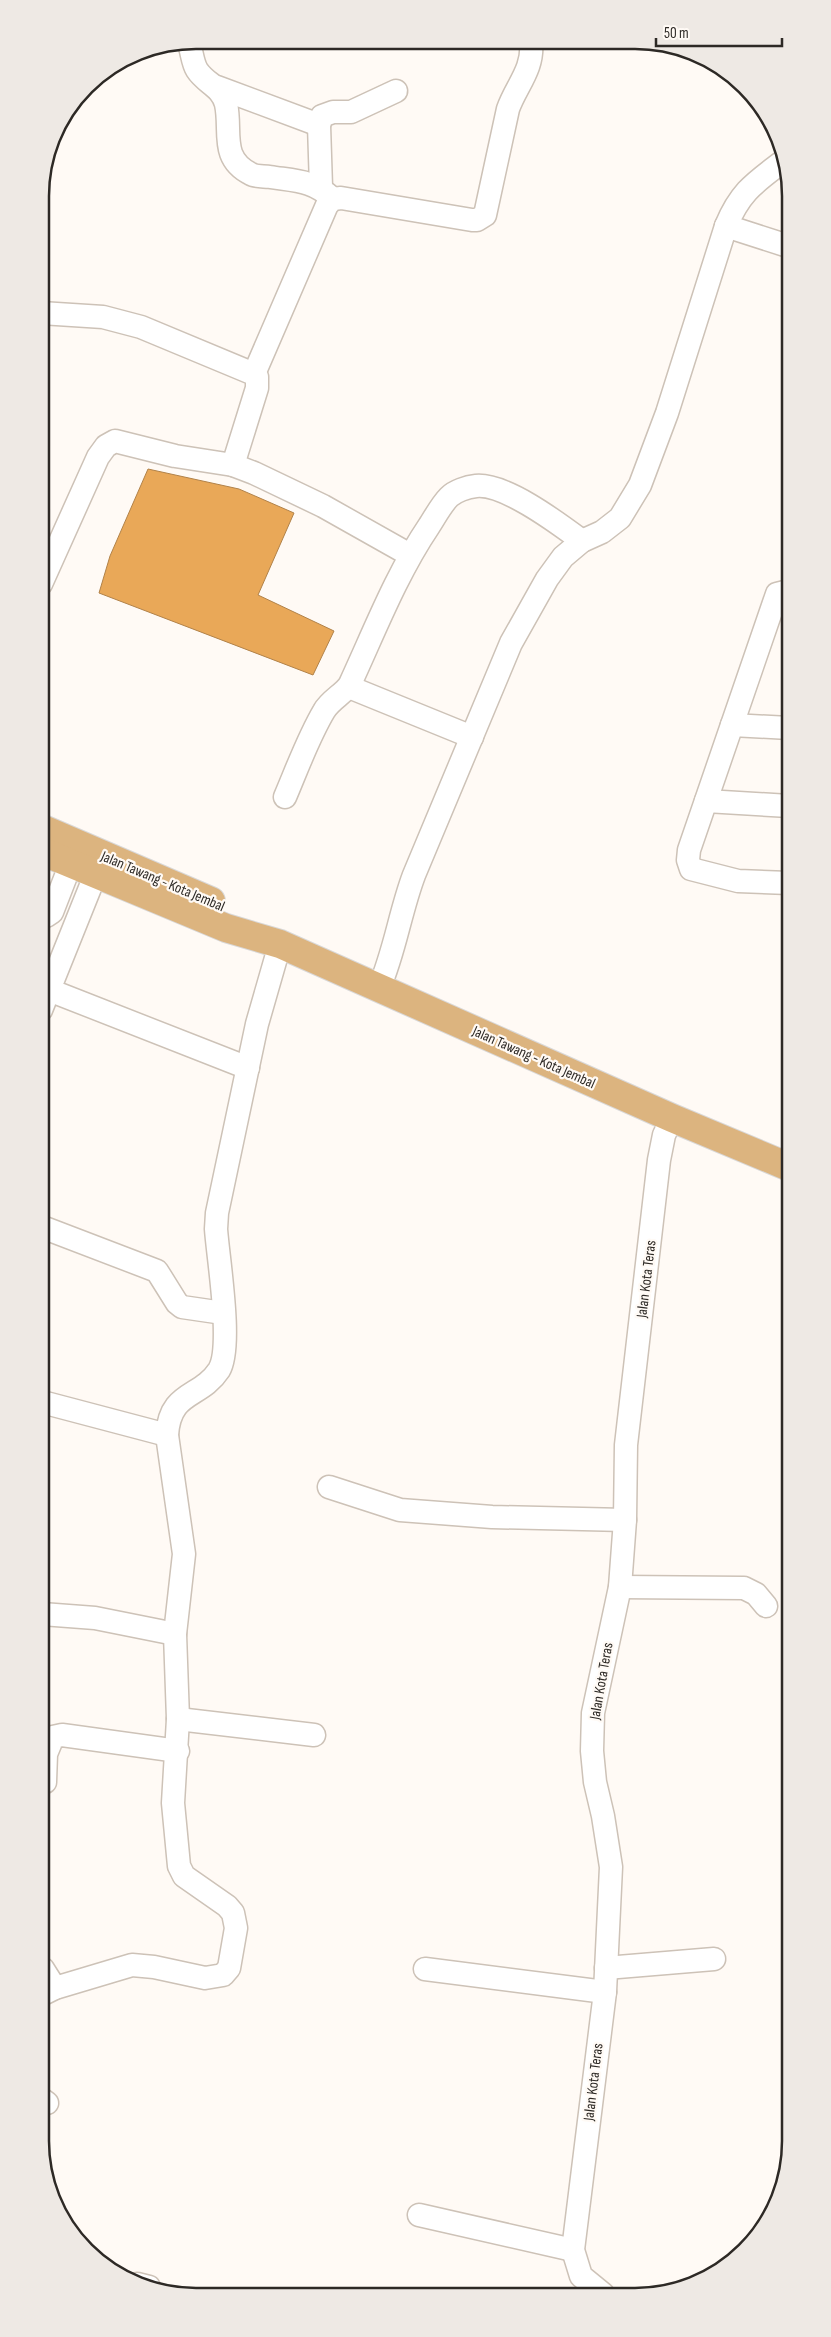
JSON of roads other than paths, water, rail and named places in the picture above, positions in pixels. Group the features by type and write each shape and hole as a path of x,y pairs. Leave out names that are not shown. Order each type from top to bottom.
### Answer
{"main road":[{"name":"Jalan Tawang - Kota Jembal","path":"49,831 232,911 280,944"},
{"name":"Jalan Tawang - Kota Jembal","path":"49,854 226,928 280,944 672,1118 782,1164"}],"street":[{"path":"190,49 195,67 203,79 217,87 319,126"},
{"path":"217,87 226,103 228,147 236,163 252,175 308,183 326,193 341,198 472,220 482,218 487,211 508,109 512,97 529,66 530,49"},
{"path":"254,374 327,205 319,126 322,116 332,112 351,112 396,91"},
{"path":"379,988 392,955 403,903 511,643 547,579 563,557 582,541 602,532 620,518 640,485 667,413 726,226 734,207 746,191 778,165"},
{"path":"726,226 782,244"},
{"path":"49,314 103,317 141,327 254,374 257,377 258,388 233,465"},
{"path":"49,566 98,457 106,446 115,441 175,456 233,465 254,472 323,506 410,555"},
{"path":"285,797 324,710 336,696 348,687 360,657 410,555 448,498 461,490 477,486 491,487 513,497 551,519 582,541"},
{"path":"782,593 777,594 689,850 688,860 691,870 738,881 782,883"},
{"path":"348,687 472,737"},
{"path":"732,725 782,728"},
{"path":"706,801 782,806"},
{"path":"49,914 84,868"},
{"path":"49,986 84,868"},
{"path":"49,1991 132,1965 205,1978 223,1975 229,1968 236,1928 233,1913 227,1906 184,1876 179,1866 173,1803 178,1750 175,1634 184,1554 167,1435 168,1421 174,1408 184,1397 205,1384 219,1369 224,1343 216,1229 217,1213 264,994 280,944"},
{"path":"49,1001 248,1068"},
{"name":"Jalan Kota Teras","path":"596,2288 581,2276 573,2250 605,1992 611,1867 604,1816 595,1782 592,1750 592,1713 620,1586 625,1520 626,1445 633,1381 659,1160 664,1135 672,1118"},
{"path":"49,1230 157,1271 177,1303 182,1307 223,1313"},
{"path":"49,1404 167,1435"},
{"path":"329,1487 400,1510 492,1516 625,1520"},
{"path":"620,1586 744,1588 756,1594 766,1606"},
{"path":"49,1615 95,1618 175,1634"},
{"path":"178,1719 314,1735"},
{"path":"49,1747 53,1737 62,1735 178,1750"},
{"path":"606,1968 714,1959"},
{"path":"425,1969 605,1992"},
{"path":"419,2216 573,2250"}]}
